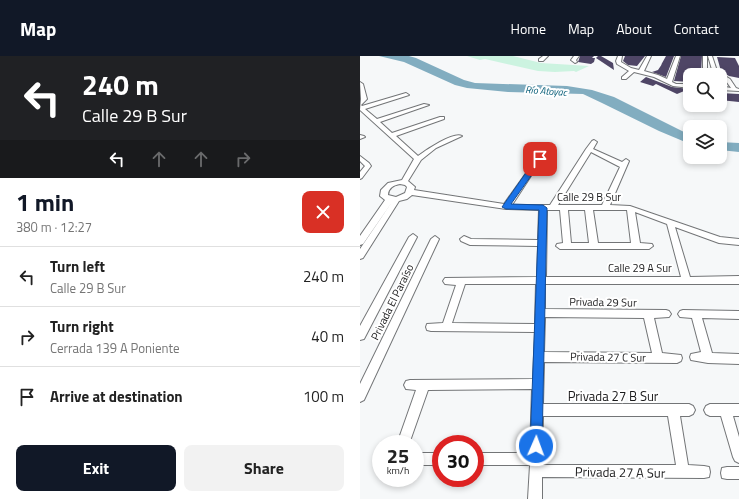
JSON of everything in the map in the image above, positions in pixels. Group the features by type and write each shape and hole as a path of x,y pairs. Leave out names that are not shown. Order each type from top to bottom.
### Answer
{"street":[{"path":"541,60 546,56"},
{"path":"576,62 573,60 577,56"},
{"path":"620,56 618,61 619,63 633,70 675,85 683,86"},
{"path":"641,72 648,56"},
{"path":"665,81 678,56"},
{"path":"705,68 706,56"},
{"path":"710,56 715,72 727,78 737,90"},
{"path":"624,78 633,70"},
{"path":"360,84 364,98 361,106"},
{"path":"727,89 737,90"},
{"path":"361,106 406,95"},
{"path":"376,121 426,105"},
{"path":"361,106 418,160"},
{"path":"392,135 442,118"},
{"path":"404,182 418,160 434,147 459,136"},
{"path":"535,499 542,243 548,208 594,142"},
{"path":"589,149 625,164 605,208"},
{"path":"360,158 369,156"},
{"path":"506,207 540,159 538,157"},
{"path":"360,158 368,164 360,176"},
{"path":"360,256 362,242 393,199 407,195 410,192 411,187 404,182 392,184 386,188 383,193 393,199"},
{"name":"Calle 29 B Sur","path":"410,192 506,207 630,208 719,240 739,242"},
{"path":"564,208 564,246 649,246"},
{"path":"589,208 594,246"},
{"path":"630,208 636,246"},
{"path":"670,222 686,280"},
{"name":"Privada El Paraíso","path":"360,336 413,237"},
{"name":"Privada El Paraíso","path":"360,396 435,239"},
{"path":"464,239 470,242 542,243"},
{"name":"Calle 29 A Sur","path":"541,281 739,280"},
{"path":"448,281 541,281"},
{"path":"446,327 462,281"},
{"name":"Privada 29 Sur","path":"540,313 666,314"},
{"path":"648,314 658,358"},
{"path":"683,314 739,315"},
{"path":"696,314 708,358"},
{"path":"431,327 540,328"},
{"name":"Privada 27 C Sur","path":"539,357 676,358"},
{"path":"695,357 739,359"},
{"path":"410,385 538,384"},
{"path":"406,435 424,385"},
{"name":"Privada 27 B Sur","path":"537,410 689,410"},
{"path":"673,410 683,472"},
{"path":"710,410 739,410"},
{"path":"725,410 739,457"},
{"name":"Privada 27 A Sur","path":"484,460 536,465 704,472"}],"green space":[{"path":"467,56 513,56 541,63 589,66 576,72 538,71 485,59 480,60"}],"water":[{"name":"Río Atoyac","path":"379,56 409,56 464,80 475,83 567,86 592,90 614,97 683,132 683,141 583,94 508,92 467,88 455,85 404,62"},
{"path":"727,142 739,143 739,152 727,151"}],"building":[{"path":"580,56 594,56 592,58 595,58 594,62 591,64 578,62"},
{"path":"601,56 613,63 614,70 596,58"},
{"path":"625,56 645,56 637,66 628,65 623,61"},
{"path":"666,56 674,56 666,77 652,72 658,70"},
{"path":"681,56 702,56 701,68 683,68 683,82 674,81"},
{"path":"717,57 735,58 739,66 739,78 727,75 727,68 720,68"},
{"path":"646,77 672,87 683,88 683,92 677,94 656,84 653,86 640,82"},
{"path":"727,93 739,94 739,102 727,101"}],"route":[{"path":"536,446 543,208 506,207 540,159"}]}
